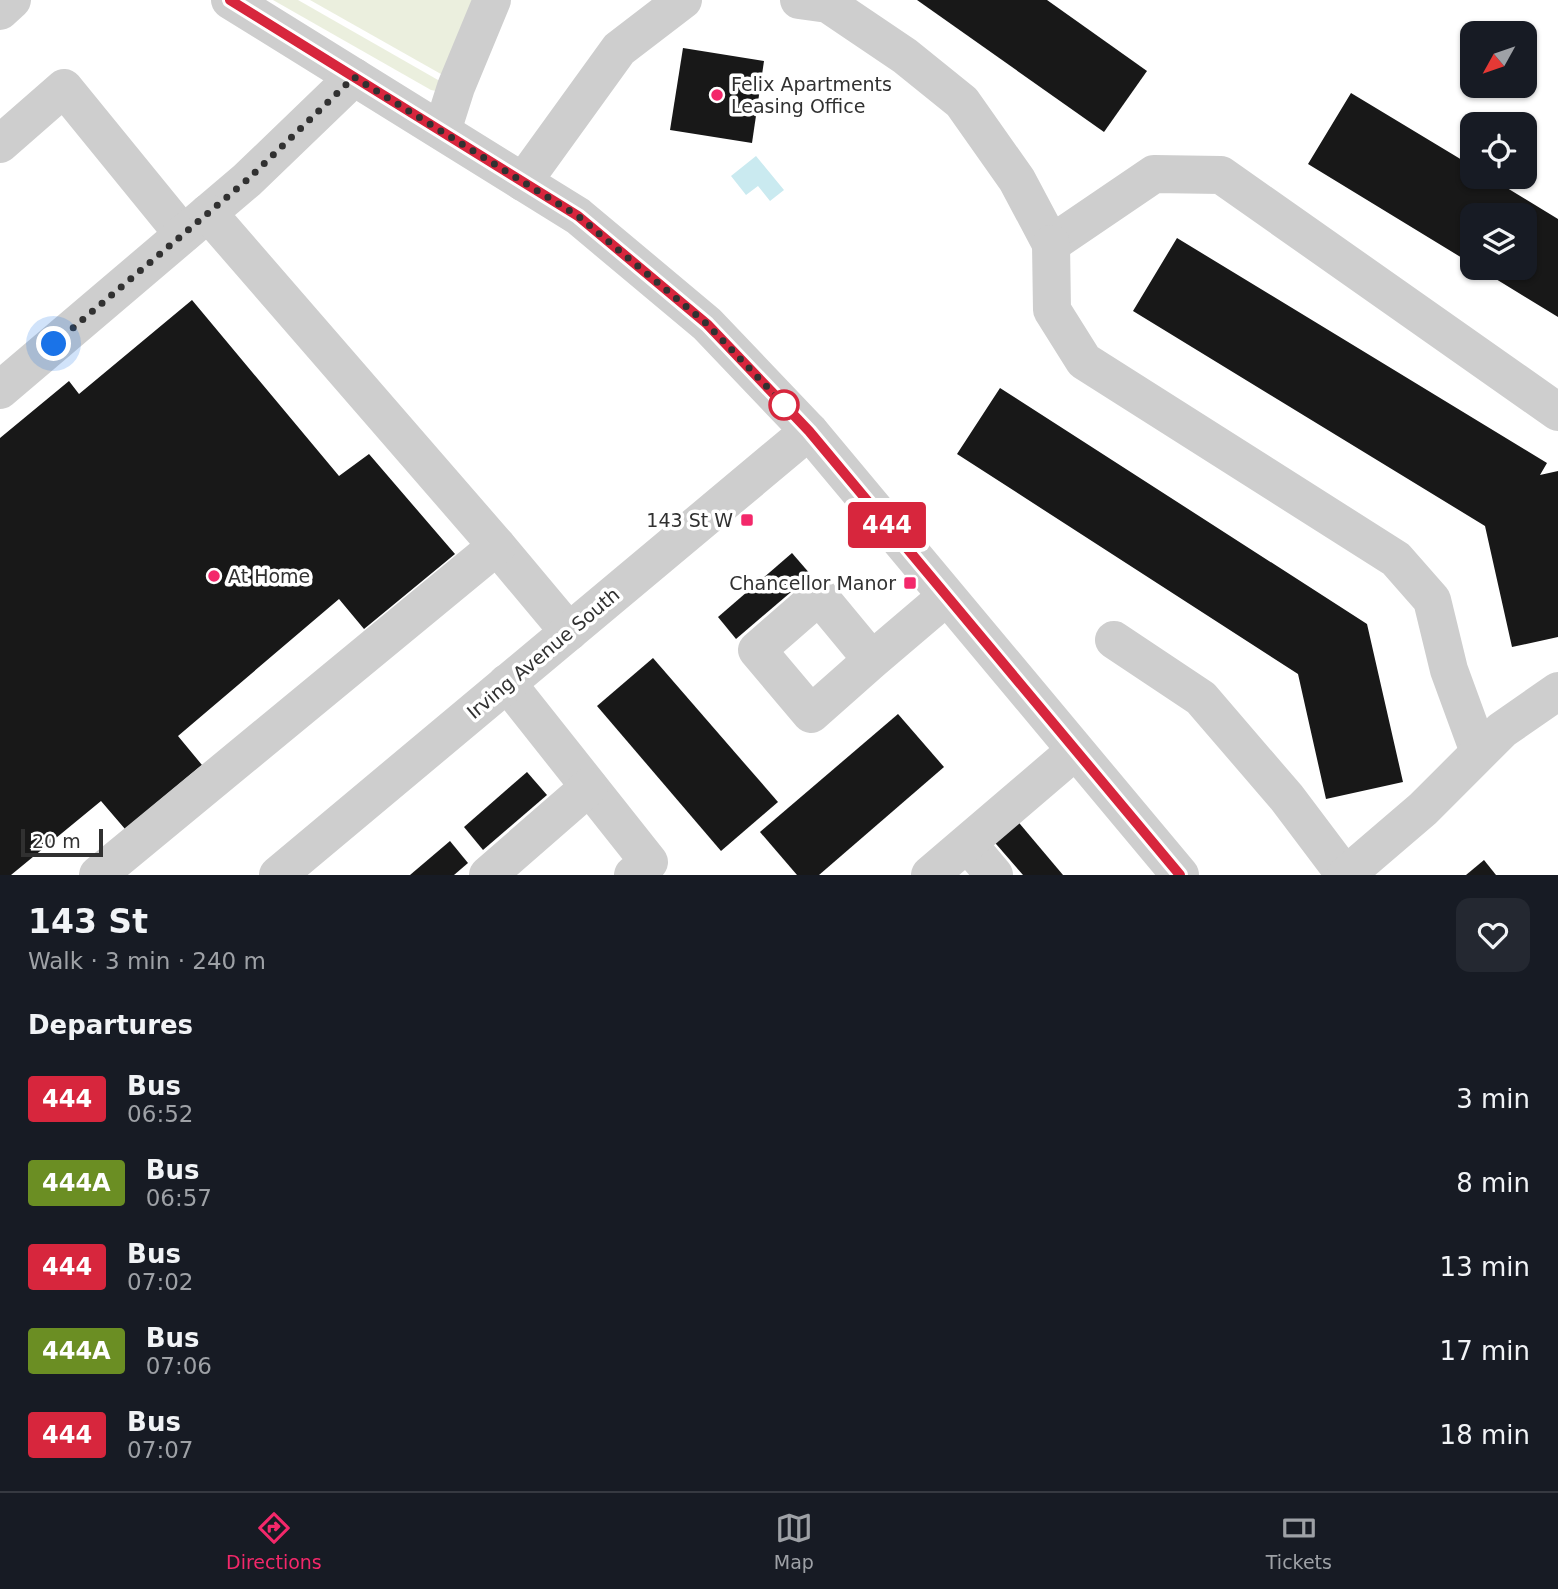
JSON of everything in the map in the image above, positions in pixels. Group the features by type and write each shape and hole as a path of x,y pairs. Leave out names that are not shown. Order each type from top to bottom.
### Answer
{"street":[{"path":"0,11 12,0"},
{"path":"230,0 578,216 707,324 809,431 1180,875"},
{"path":"442,131 456,87 492,0"},
{"path":"523,182 619,49 683,0"},
{"path":"799,0 828,4 905,56 962,102 1017,180 1051,244 1052,310 1084,361 1396,559 1432,600 1449,670 1479,752"},
{"path":"0,390 247,180 354,77"},
{"path":"0,144 64,88 196,224 497,546 569,632"},
{"path":"1051,244 1154,174 1221,175 1558,412"},
{"name":"Irving Avenue South","path":"278,875 809,431"},
{"path":"98,875 497,546"},
{"path":"872,660 946,597"},
{"path":"1114,640 1201,698 1287,798 1345,875 1423,809 1502,730 1558,691"},
{"path":"507,684 649,862 633,875"},
{"path":"930,875 1075,751"},
{"path":"488,875 589,787"},
{"path":"968,844 994,875"}],"green space":[{"path":"273,0 298,0 445,84 436,91 431,90"},
{"path":"310,0 478,0 448,78"}],"water":[{"path":"756,156 784,190 770,201 758,186 746,195 731,176"}],"building":[{"path":"917,0 1047,0 1147,71 1104,132"},
{"name":"Felix Apartments Leasing Office","path":"683,48 764,61 752,143 670,130"},
{"path":"1351,93 1460,159 1460,189 1509,189 1532,203 1460,203 1460,257 1308,164"},
{"path":"1537,206 1558,219 1558,317 1498,280 1537,280"},
{"path":"1177,238 1547,463 1540,475 1558,471 1558,637 1512,647 1485,526 1133,311"},
{"name":"At Home","path":"192,300 339,476 369,454 455,554 364,629 339,599 178,736 202,765 125,829 101,801 11,875 0,875 0,438 69,381 79,394"},
{"path":"1000,388 1367,624 1403,782 1326,799 1298,674 957,454"},
{"path":"792,553 811,575 736,639 718,617"},
{"path":"653,658 778,802 721,851 597,706"},
{"path":"898,714 944,767 819,875 797,875 760,832"},
{"path":"527,772 547,795 483,850 464,827"},
{"path":"1014,817 1063,875 1023,875 990,837"},
{"path":"450,841 468,863 454,875 410,875"},
{"path":"1484,860 1496,875 1466,875"}],"bus line":[{"name":"444","path":"230,0 578,216 707,324 809,431 1180,875"}],"place":[{"name":"Felix Apartments Leasing Office","path":"717,95"},
{"name":"143 St W","path":"747,520"},
{"name":"At Home","path":"214,576"},
{"name":"Chancellor Manor","path":"910,583"}],"route":[{"path":"54,344 247,180 354,77 578,216 707,324 792,413 784,405"}]}
